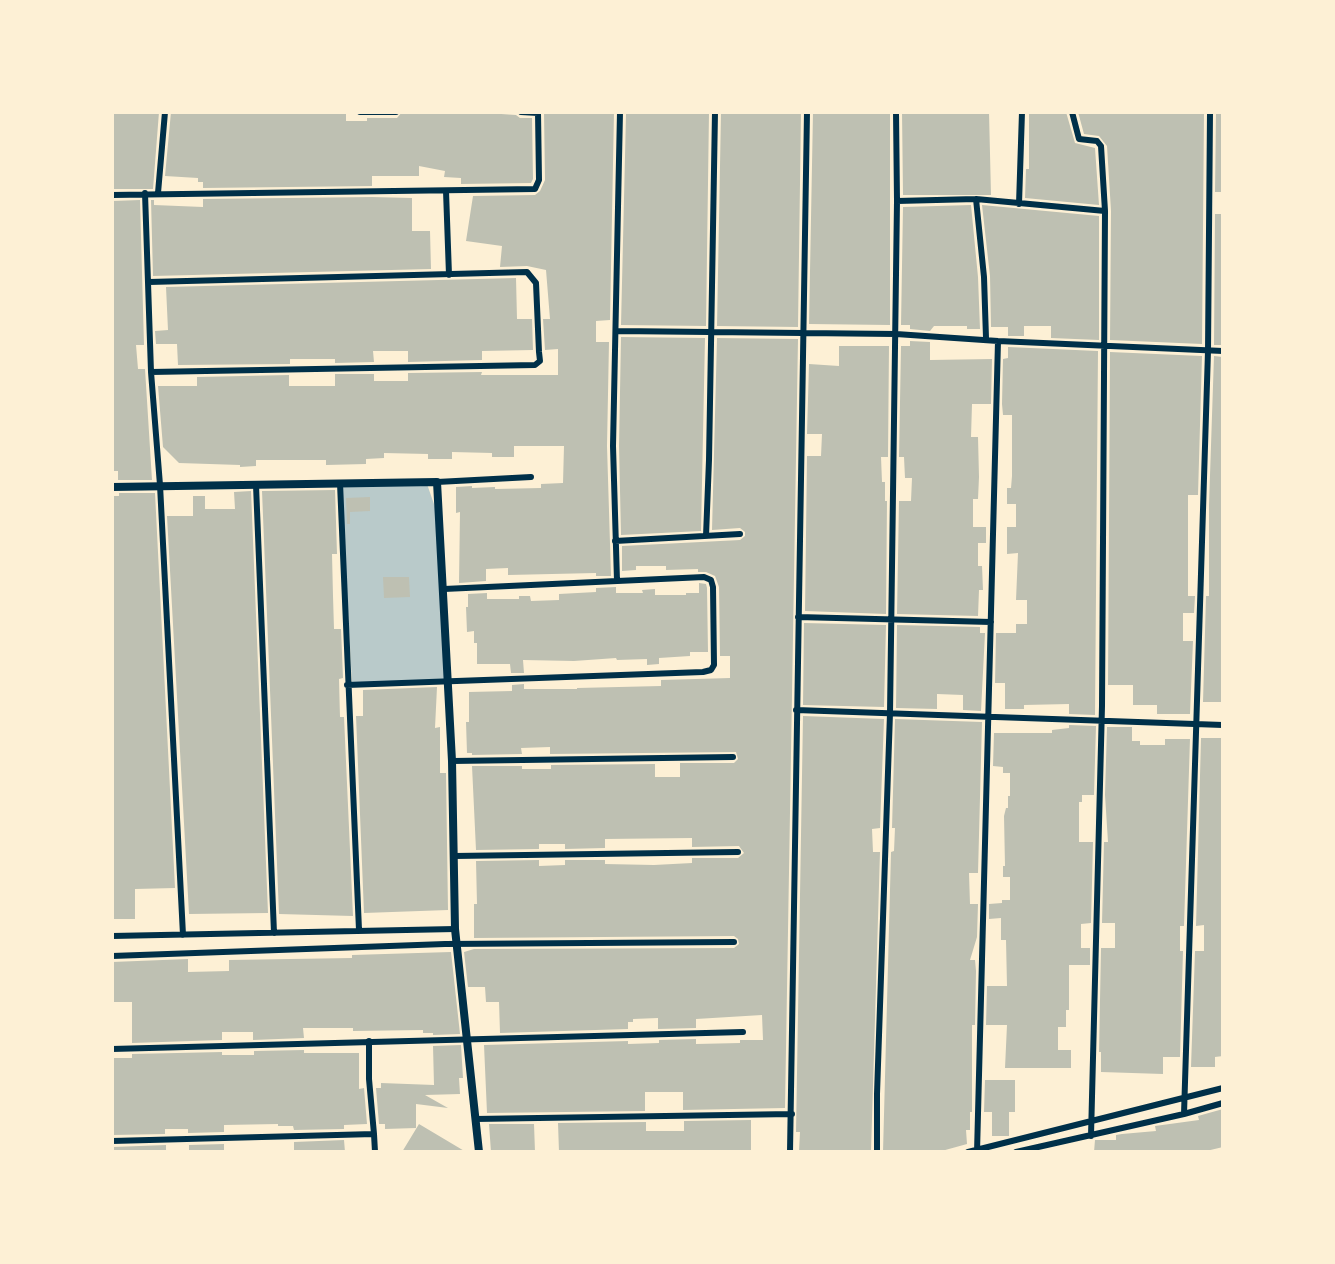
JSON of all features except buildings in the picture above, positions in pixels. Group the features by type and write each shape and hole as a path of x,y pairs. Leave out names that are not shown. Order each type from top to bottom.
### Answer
{"street":[{"path":"158,193 165,112"},
{"path":"360,112 396,112"},
{"path":"112,195 529,190 538,187 538,113 521,112"},
{"path":"617,581 613,446 620,112"},
{"path":"706,536 715,112"},
{"path":"790,1152 807,112"},
{"path":"877,1152 890,713 896,334 896,112"},
{"path":"1019,204 1022,112"},
{"path":"1072,112 1079,139 1097,141 1101,146 1105,211 1101,722 1091,1136"},
{"path":"1184,1114 1208,351 1210,112"},
{"path":"446,191 449,275"},
{"path":"145,193 150,372 160,485 183,934"},
{"path":"897,201 976,199 1105,211"},
{"path":"976,199 984,277 986,338"},
{"path":"149,282 527,272 536,283 540,361 535,365 150,372"},
{"path":"616,331 896,334 1223,351"},
{"path":"977,1151 998,341"},
{"path":"112,487 437,482 531,477"},
{"path":"340,482 359,930"},
{"path":"437,482 452,761 456,929 479,1152"},
{"path":"256,485 274,933"},
{"path":"615,541 740,534"},
{"path":"347,685 710,670 714,665 711,580 704,578 444,589"},
{"path":"798,617 991,622"},
{"path":"796,710 1223,725"},
{"path":"452,761 733,757"},
{"path":"454,856 737,852"},
{"path":"112,936 456,929"},
{"path":"112,956 458,944 734,942"},
{"path":"112,1048 744,1032"},
{"path":"369,1041 375,1152"},
{"path":"968,1152 1223,1088"},
{"path":"1016,1152 1223,1103"},
{"path":"475,1119 792,1114"},
{"path":"112,1141 374,1135"}],"shaded area":[{"path":"427,484 435,507 445,680 352,683 341,485"}]}
